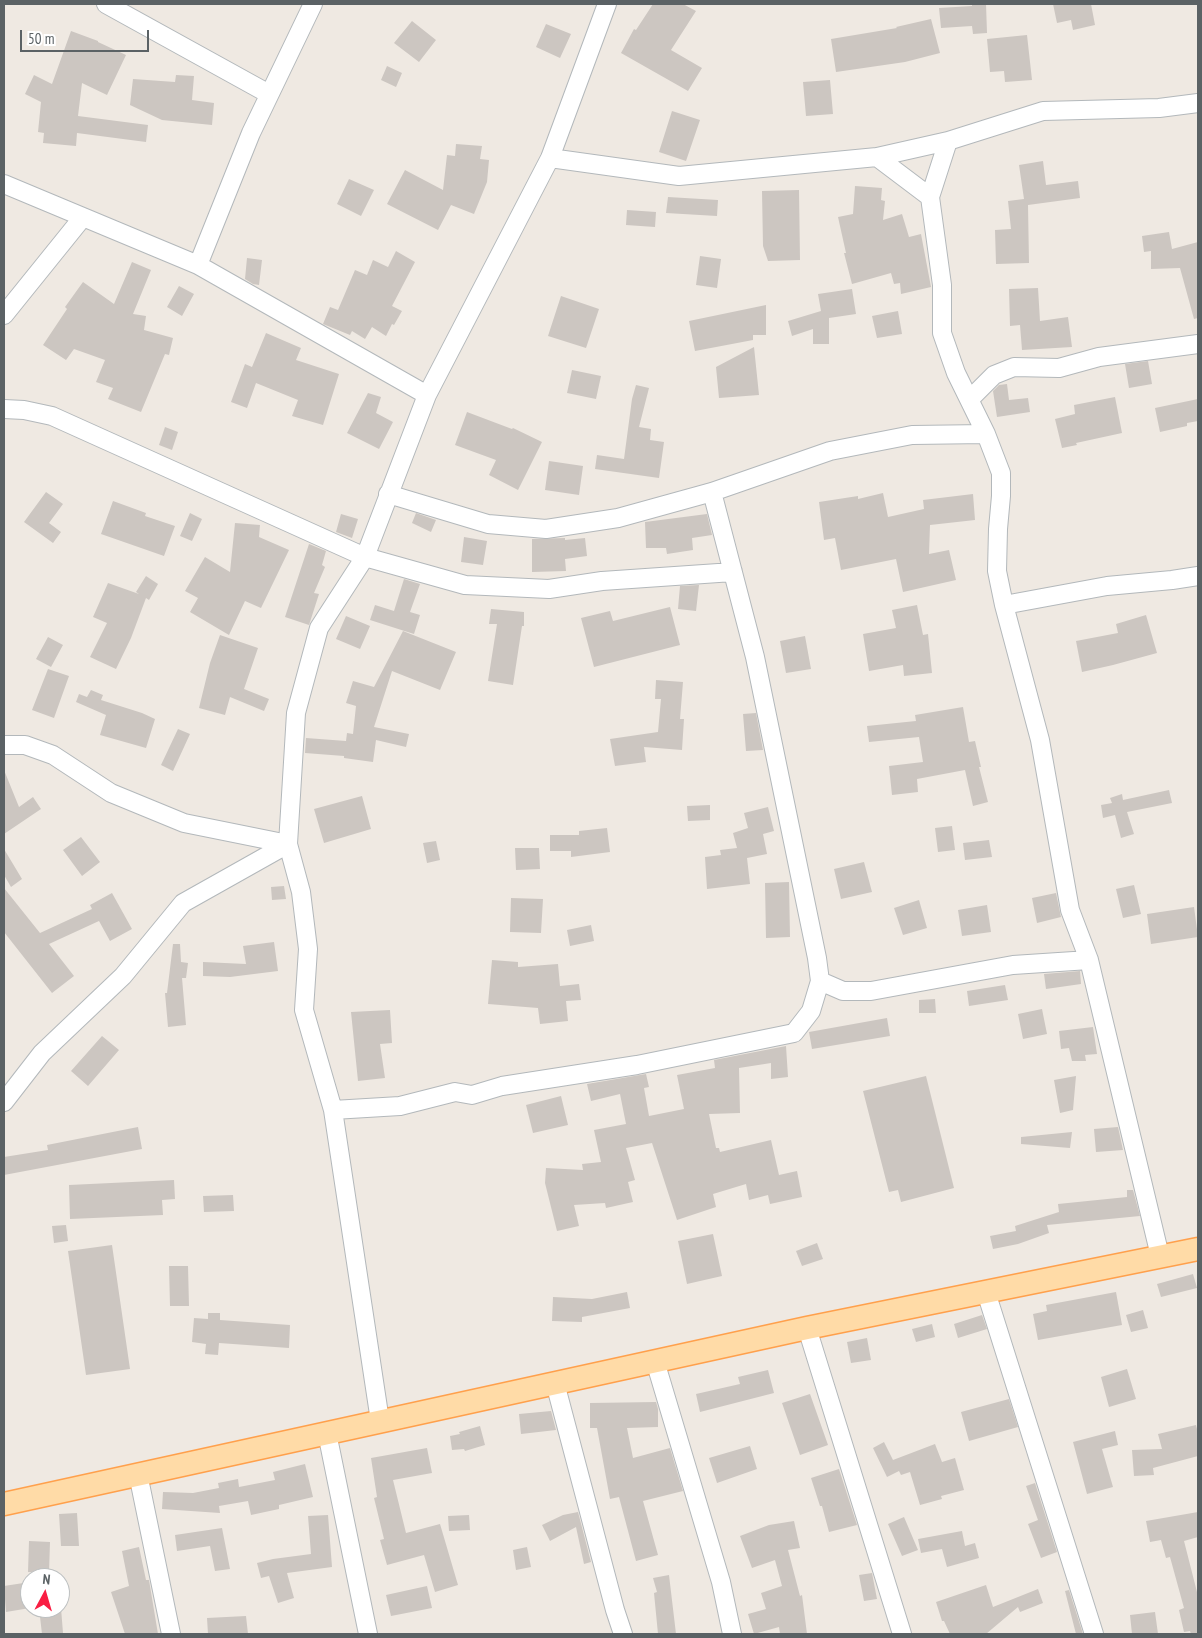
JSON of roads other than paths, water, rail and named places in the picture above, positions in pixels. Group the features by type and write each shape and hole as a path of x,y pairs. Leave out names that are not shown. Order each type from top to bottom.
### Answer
{"main road":[{"path":"4,1504 807,1328 1198,1249"}],"street":[{"path":"106,4 269,94"},
{"path":"198,265 251,132 313,4"},
{"path":"380,1421 333,1110 304,1010 308,949 301,892 288,844 296,713 319,628 365,557 427,394 550,158 607,4"},
{"path":"550,158 679,176 877,156 948,141 1043,111 1159,108 1198,104"},
{"path":"948,141 930,198 942,285 942,333 956,373 986,434 1001,473 998,571 1004,605 1040,740 1070,910 1089,960 1160,1256"},
{"path":"877,156 930,198"},
{"path":"4,184 198,265 427,394"},
{"path":"4,315 83,217"},
{"path":"970,399 994,375 1014,367 1059,368 1099,357 1198,344"},
{"path":"4,409 24,410 52,416 365,557 465,585 549,590 602,581 733,572"},
{"path":"388,494 488,524 546,529 618,518 712,492 830,451 912,435 986,434"},
{"path":"333,1110 400,1106 455,1092 472,1094 502,1086 637,1065 794,1034 811,1011 820,981 817,958 755,657 712,492"},
{"path":"1004,605 1107,586 1198,576"},
{"path":"4,745 25,744 53,756 111,793 184,823 288,844"},
{"path":"4,1102 42,1053 123,976 182,904 288,844"},
{"path":"820,981 843,991 871,991 1013,965 1089,960"},
{"path":"986,1292 1094,1634"},
{"path":"807,1328 902,1634"},
{"path":"655,1361 721,1582 732,1634"},
{"path":"555,1383 623,1634"},
{"path":"327,1433 368,1634"},
{"path":"138,1474 171,1634"}]}
